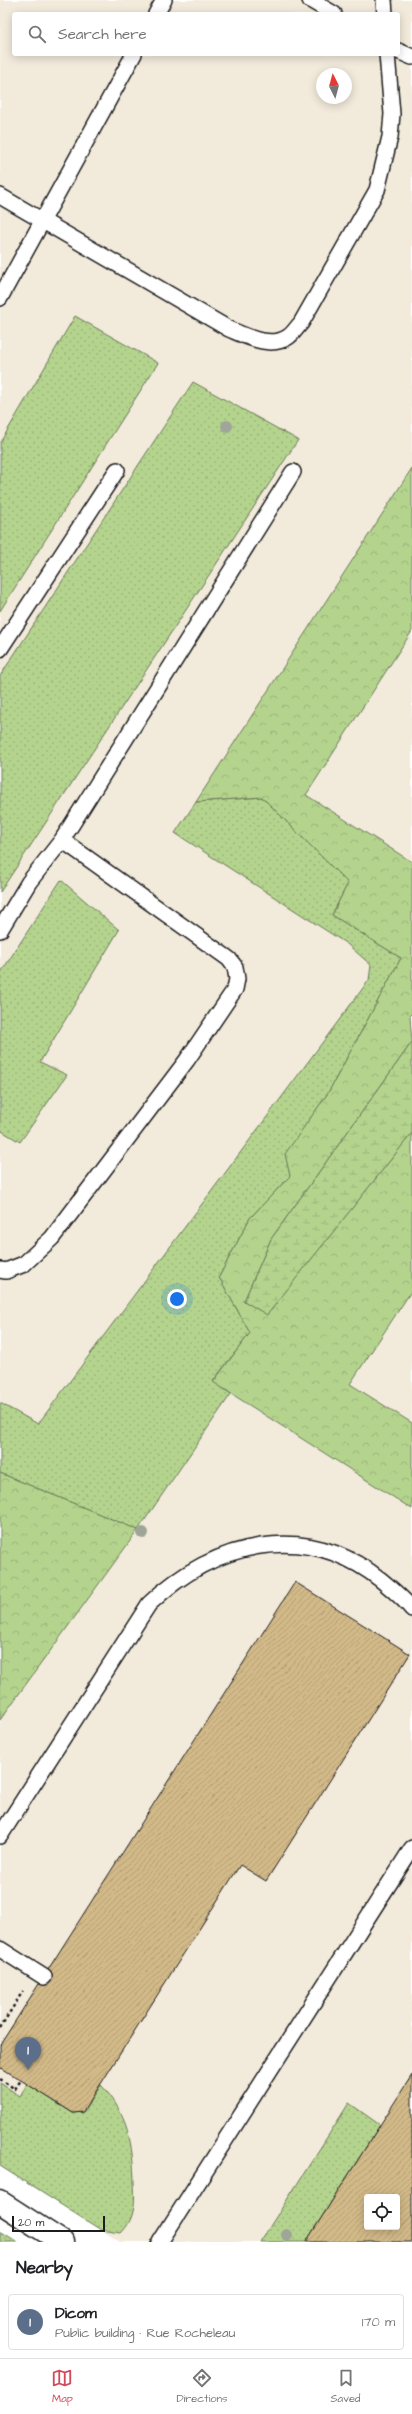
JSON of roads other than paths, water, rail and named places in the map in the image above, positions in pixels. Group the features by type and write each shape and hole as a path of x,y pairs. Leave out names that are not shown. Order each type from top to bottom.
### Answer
{"street":[{"path":"0,2202 62,2242"}],"lane":[{"path":"157,12 164,0"},
{"path":"310,0 331,12"},
{"path":"384,0 385,12"},
{"path":"400,52 412,58"},
{"path":"0,298 133,56"},
{"path":"0,196 229,329 253,339 274,342 289,337 301,323 377,190 385,159 392,114 388,56"},
{"path":"0,649 117,470"},
{"path":"0,930 29,882 62,840 293,472"},
{"path":"0,1270 6,1271 24,1264 52,1238 187,1060 235,989 237,979 235,967 229,959 62,840"},
{"path":"0,1836 149,1604 167,1588 207,1564 224,1555 259,1546 287,1544 315,1547 344,1556 367,1570 405,1600 412,1609"},
{"path":"160,2242 412,1848"},
{"path":"0,1949 39,1974"}],"place":[{"name":"Dicom","path":"28,2070"}]}
